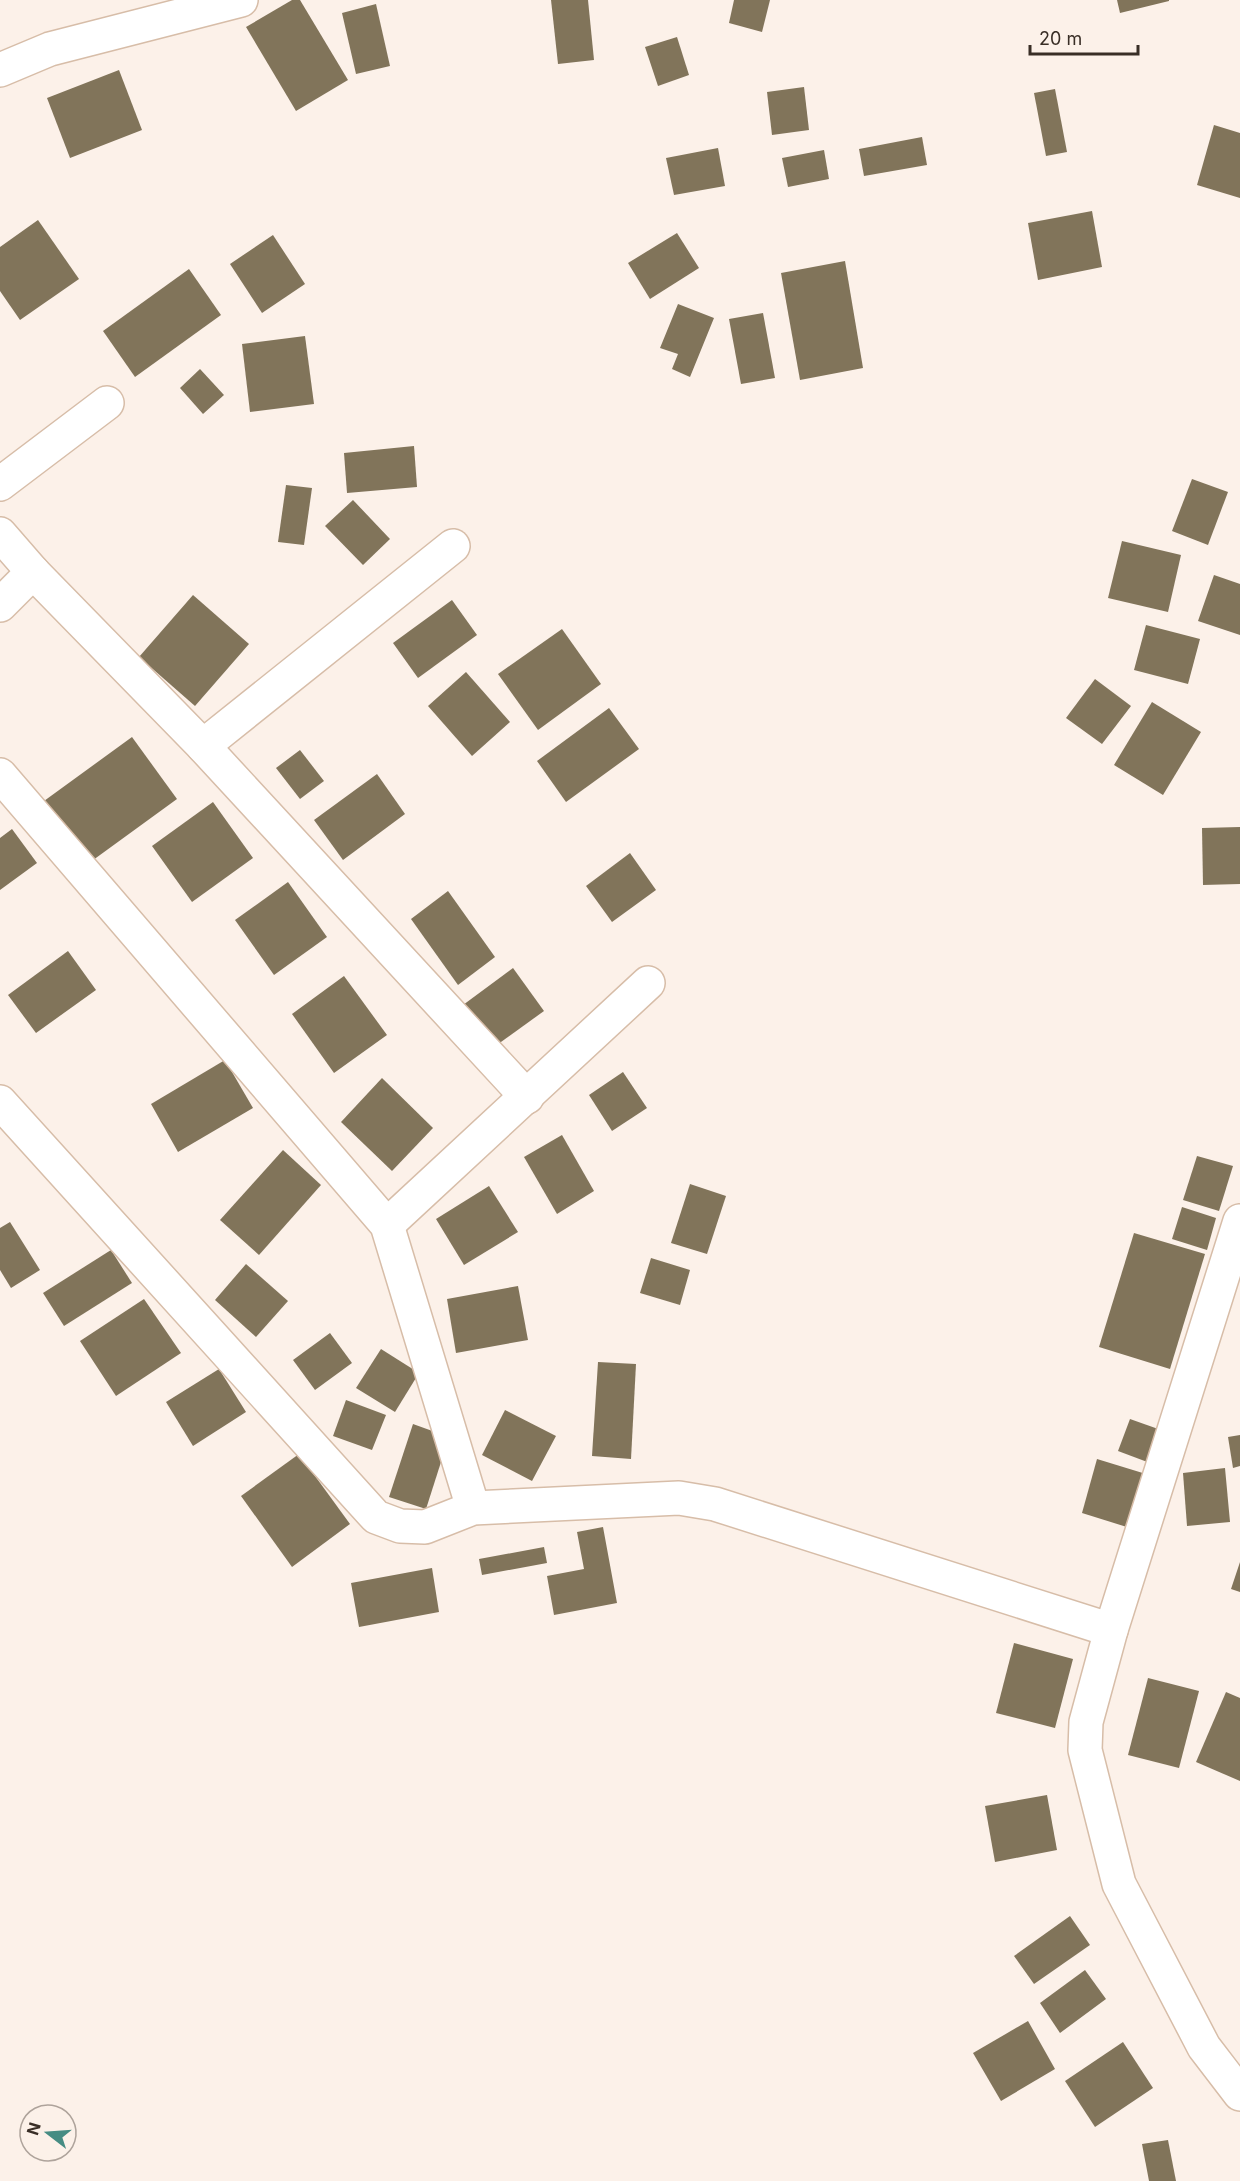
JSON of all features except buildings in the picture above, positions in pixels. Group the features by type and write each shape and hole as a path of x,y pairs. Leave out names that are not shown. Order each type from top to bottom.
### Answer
{"street":[{"path":"0,70 50,49 241,0"},
{"path":"0,484 107,403"},
{"path":"0,534 33,572 203,746 527,1097"},
{"path":"203,746 453,546"},
{"path":"0,605 33,572"},
{"path":"0,775 387,1225 473,1509"},
{"path":"387,1225 648,983"},
{"path":"0,1102 376,1516 400,1526 425,1527 473,1509 679,1498 715,1504 1111,1630"},
{"path":"1240,1221 1111,1630 1086,1722 1085,1750 1119,1884 1204,2047 1240,2094"}]}
